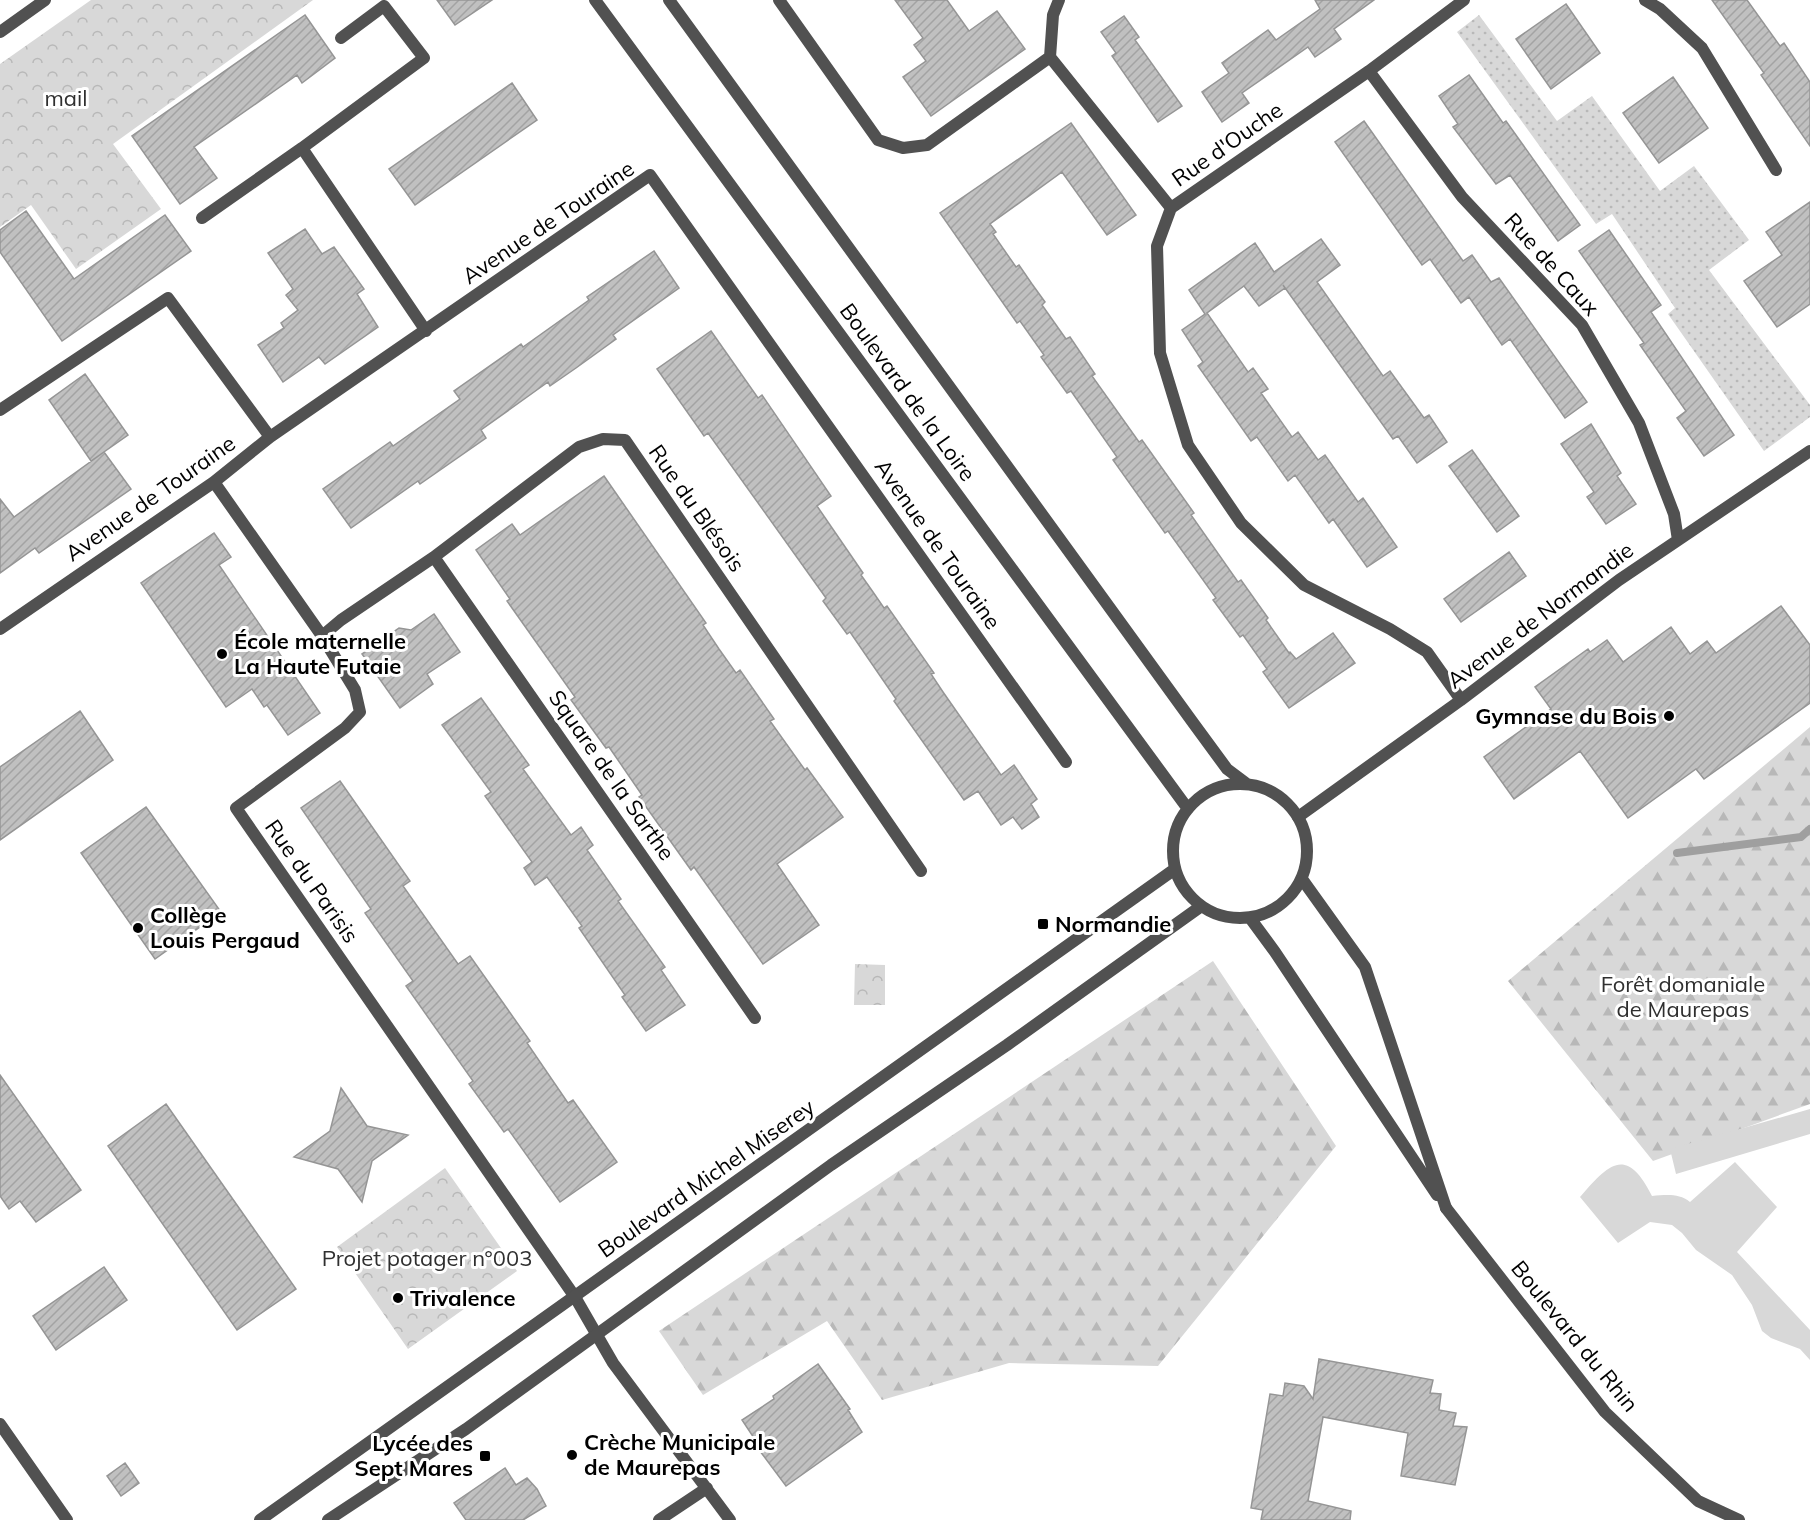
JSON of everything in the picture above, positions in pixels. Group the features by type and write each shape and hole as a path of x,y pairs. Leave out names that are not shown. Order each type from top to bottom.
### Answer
{"street":[{"path":"0,32 45,0"},
{"name":"Boulevard de la Loire","path":"595,0 1188,809"},
{"name":"Boulevard de la Loire","path":"669,0 1227,769 1247,784"},
{"path":"779,0 878,140 903,148 927,145 1050,57"},
{"path":"1059,0 1053,15 1050,57 1172,208"},
{"name":"Rue d'Ouche","path":"1461,700 1427,652 1390,629 1304,585 1241,523 1188,445 1160,354 1157,246 1172,208 1369,71 1464,0"},
{"path":"1645,0 1660,9 1702,48 1776,170"},
{"path":"202,218 424,58 384,6 341,38"},
{"name":"Rue de Caux","path":"1369,71 1462,197 1582,325 1639,423 1674,514 1678,540"},
{"path":"302,148 426,331"},
{"name":"Avenue de Touraine","path":"0,629 214,482 270,437 650,175 1066,762"},
{"path":"0,410 168,298 270,437"},
{"name":"Rue du Blésois","path":"322,636 341,620 434,557 579,447 603,440 625,440 921,871"},
{"name":"Avenue de Normandie","path":"1298,817 1461,700 1619,580 1810,451"},
{"name":"Rue du Parisis","path":"214,482 322,636 355,690 360,712 345,728 236,808 575,1297 613,1363 730,1520"},
{"name":"Square de la Sarthe","path":"434,557 756,1018"},
{"path":"1247,784 1267,789 1285,801 1298,817 1305,834 1307,853 1302,879 1284,902 1268,912 1250,918 1232,918 1200,908 1184,889 1175,869 1173,848 1177,827 1188,809 1205,794 1225,785 1247,784"},
{"name":"Boulevard Michel Miserey","path":"260,1520 1175,869"},
{"name":"Boulevard du Rhin","path":"1302,879 1365,967 1446,1208"},
{"path":"328,1520 465,1429 822,1172 1007,1046 1200,908"},
{"name":"Boulevard du Rhin","path":"1250,918 1446,1208 1605,1412 1698,1501 1739,1520"},
{"path":"0,1424 67,1520"},
{"path":"659,1520 707,1488"}],"green space":[{"name":"mail","path":"91,0 313,0 113,144 161,209 76,269 31,205 0,227 0,64"},
{"path":"1479,15 1557,121 1592,96 1660,191 1694,166 1749,240 1709,270 1810,405 1810,417 1764,451 1668,314 1675,308 1612,214 1596,224 1457,32"},
{"name":"Forêt domaniale de Maurepas","path":"1810,727 1810,1104 1653,1161 1508,981"},
{"path":"1213,961 1336,1146 1158,1366 1009,1363 882,1400 827,1321 703,1395 659,1331"},
{"path":"855,964 885,965 885,1005 854,1005"},
{"path":"1810,1109 1810,1134 1676,1174 1670,1149"},
{"path":"1735,1162 1777,1207 1737,1252 1810,1330 1810,1360 1800,1349 1771,1338 1762,1331 1752,1305 1732,1275 1696,1250 1672,1225 1650,1222 1618,1243 1580,1197 1608,1169 1617,1165 1625,1165 1634,1170 1643,1180 1652,1196 1677,1196 1690,1202"},
{"name":"Projet potager n°003","path":"445,1168 517,1271 408,1349 337,1247"}],"building":[{"path":"437,0 492,0 455,25"},
{"path":"895,0 947,0 969,31 997,11 1025,49 931,116 903,77 926,61 914,45 923,38"},
{"path":"1315,0 1374,0 1334,29 1341,39 1315,57 1308,47 1242,93 1249,103 1222,122 1202,92 1229,73 1222,63 1268,30 1276,40 1320,9"},
{"path":"1712,0 1747,0 1780,46 1784,43 1810,82 1810,146 1761,75 1764,73"},
{"path":"1566,4 1600,53 1551,89 1516,39"},
{"path":"305,15 335,58 302,83 297,75 194,147 217,178 180,204 132,136"},
{"path":"1124,16 1139,37 1135,40 1182,106 1158,122 1112,56 1116,53 1101,32"},
{"path":"1469,75 1503,123 1506,121 1580,225 1558,241 1510,175 1496,184 1453,127 1458,124 1439,96"},
{"path":"1673,77 1708,128 1659,163 1623,113"},
{"path":"512,83 537,120 415,205 389,169"},
{"path":"1364,121 1463,261 1472,255 1491,282 1499,278 1587,402 1565,418 1510,339 1502,345 1469,297 1461,303 1430,259 1422,265 1335,142"},
{"path":"1071,123 1136,215 1107,235 1062,172 990,224 996,232 993,234 1016,267 1019,265 1045,302 1042,305 1066,339 1070,337 1095,374 1092,376 1139,442 1142,440 1194,513 1191,515 1238,582 1241,580 1268,618 1266,620 1289,653 1296,659 1333,633 1355,663 1289,708 1263,672 1267,669 1243,635 1240,637 1213,600 1216,598 1168,531 1165,533 1113,460 1117,457 1071,391 1067,393 1041,357 1044,355 1020,321 1017,323 940,213"},
{"path":"1810,202 1810,304 1777,327 1744,281 1782,255 1766,232"},
{"path":"26,211 74,279 165,215 191,251 62,341 0,252 0,230"},
{"path":"305,229 322,254 334,247 364,289 357,294 378,327 325,364 319,357 283,382 258,345 284,328 281,323 298,310 286,295 293,289 268,253"},
{"path":"1609,230 1661,305 1651,312 1734,435 1704,456 1677,418 1686,411 1640,345 1644,343 1579,251"},
{"path":"1321,239 1340,265 1317,282 1383,376 1390,371 1424,418 1429,415 1447,442 1417,463 1398,436 1393,439 1283,285 1285,288 1259,306 1244,286 1207,313 1248,372 1253,368 1268,389 1261,393 1292,437 1298,432 1318,460 1325,455 1358,502 1363,498 1397,547 1367,567 1333,519 1329,523 1295,475 1288,481 1257,437 1251,441 1198,366 1203,362 1182,330 1205,314 1189,290 1255,243 1274,272"},
{"path":"654,251 679,288 613,335 616,339 576,368 550,386 548,382 481,430 486,438 420,484 418,481 351,528 323,489 390,442 393,446 460,399 454,391 521,344 523,347 589,300 587,297"},
{"path":"711,331 758,398 762,395 831,496 817,506 863,573 861,575 884,608 887,606 934,673 931,674 1001,775 1014,765 1037,799 1031,804 1039,817 1022,829 1013,817 1001,825 978,791 964,800 894,701 896,699 850,632 847,634 823,601 826,598 708,433 704,436 657,369"},
{"path":"85,374 128,435 91,461 49,400"},
{"path":"1591,424 1621,473 1617,476 1636,504 1606,524 1587,497 1594,492 1561,444"},
{"path":"1472,450 1519,516 1497,532 1449,466"},
{"path":"104,452 131,489 39,553 35,548 0,573 0,499 14,517"},
{"path":"604,476 706,623 703,625 719,649 736,673 740,670 774,719 770,721 843,817 777,864 819,925 763,964 694,867 691,870 639,797 642,795 609,747 606,748 571,700 575,697 507,601 510,599 476,550 512,524 520,535"},
{"path":"214,533 231,557 219,565 320,713 288,735 267,705 264,707 252,689 226,707 141,583"},
{"path":"1509,552 1526,576 1461,622 1444,599"},
{"name":"Gymnase du Bois","path":"1781,606 1810,645 1810,703 1704,779 1696,769 1628,818 1580,751 1514,799 1484,757 1551,709 1535,687 1588,649 1590,652 1607,640 1623,662 1671,627 1690,654 1707,641 1716,653"},
{"path":"434,614 460,652 427,674 433,684 400,708 362,654 399,628 411,630"},
{"path":"481,698 529,765 523,769 571,835 581,827 593,845 587,850 621,899 618,901 665,967 661,970 685,1005 646,1031 622,997 625,995 579,928 582,926 547,877 535,885 524,868 532,862 485,796 491,792 442,725"},
{"path":"80,711 113,760 0,840 0,767"},
{"path":"340,781 410,881 403,886 458,964 470,956 530,1041 527,1043 568,1103 573,1100 617,1162 560,1202 508,1129 504,1132 469,1084 473,1081 406,986 413,981 365,913 371,909 301,808"},
{"path":"146,807 221,912 155,959 81,853"},
{"path":"0,1075 81,1190 36,1222 20,1201 9,1209 0,1196"},
{"path":"341,1088 367,1126 408,1135 372,1161 362,1202 338,1169 294,1157 330,1131"},
{"path":"166,1104 296,1289 237,1330 108,1146"},
{"path":"104,1267 127,1300 56,1350 33,1316"},
{"path":"1319,1359 1433,1380 1430,1393 1441,1394 1439,1410 1456,1413 1453,1426 1467,1427 1455,1485 1401,1476 1408,1433 1323,1417 1308,1501 1351,1511 1350,1520 1261,1520 1263,1510 1251,1508 1270,1394 1283,1396 1285,1383 1304,1386 1313,1399"},
{"path":"818,1364 850,1409 848,1410 862,1432 786,1486 754,1443 756,1441 742,1420 774,1399 773,1396"},
{"path":"125,1463 139,1483 121,1496 107,1476"},
{"path":"505,1468 516,1485 527,1478 537,1489 546,1506 523,1520 466,1520 454,1503"}],"waterway":[{"path":"1677,853 1801,837 1810,829"}],"place":[{"name":"École maternelle La Haute Futaie","path":"222,654"},
{"name":"Gymnase du Bois","path":"1669,716"},
{"name":"Normandie","path":"1043,924"},
{"name":"Collège Louis Pergaud","path":"138,928"},
{"name":"Trivalence","path":"398,1298"},
{"name":"Crèche Municipale de Maurepas","path":"572,1455"},
{"name":"Lycée des Sept Mares","path":"485,1456"}]}
